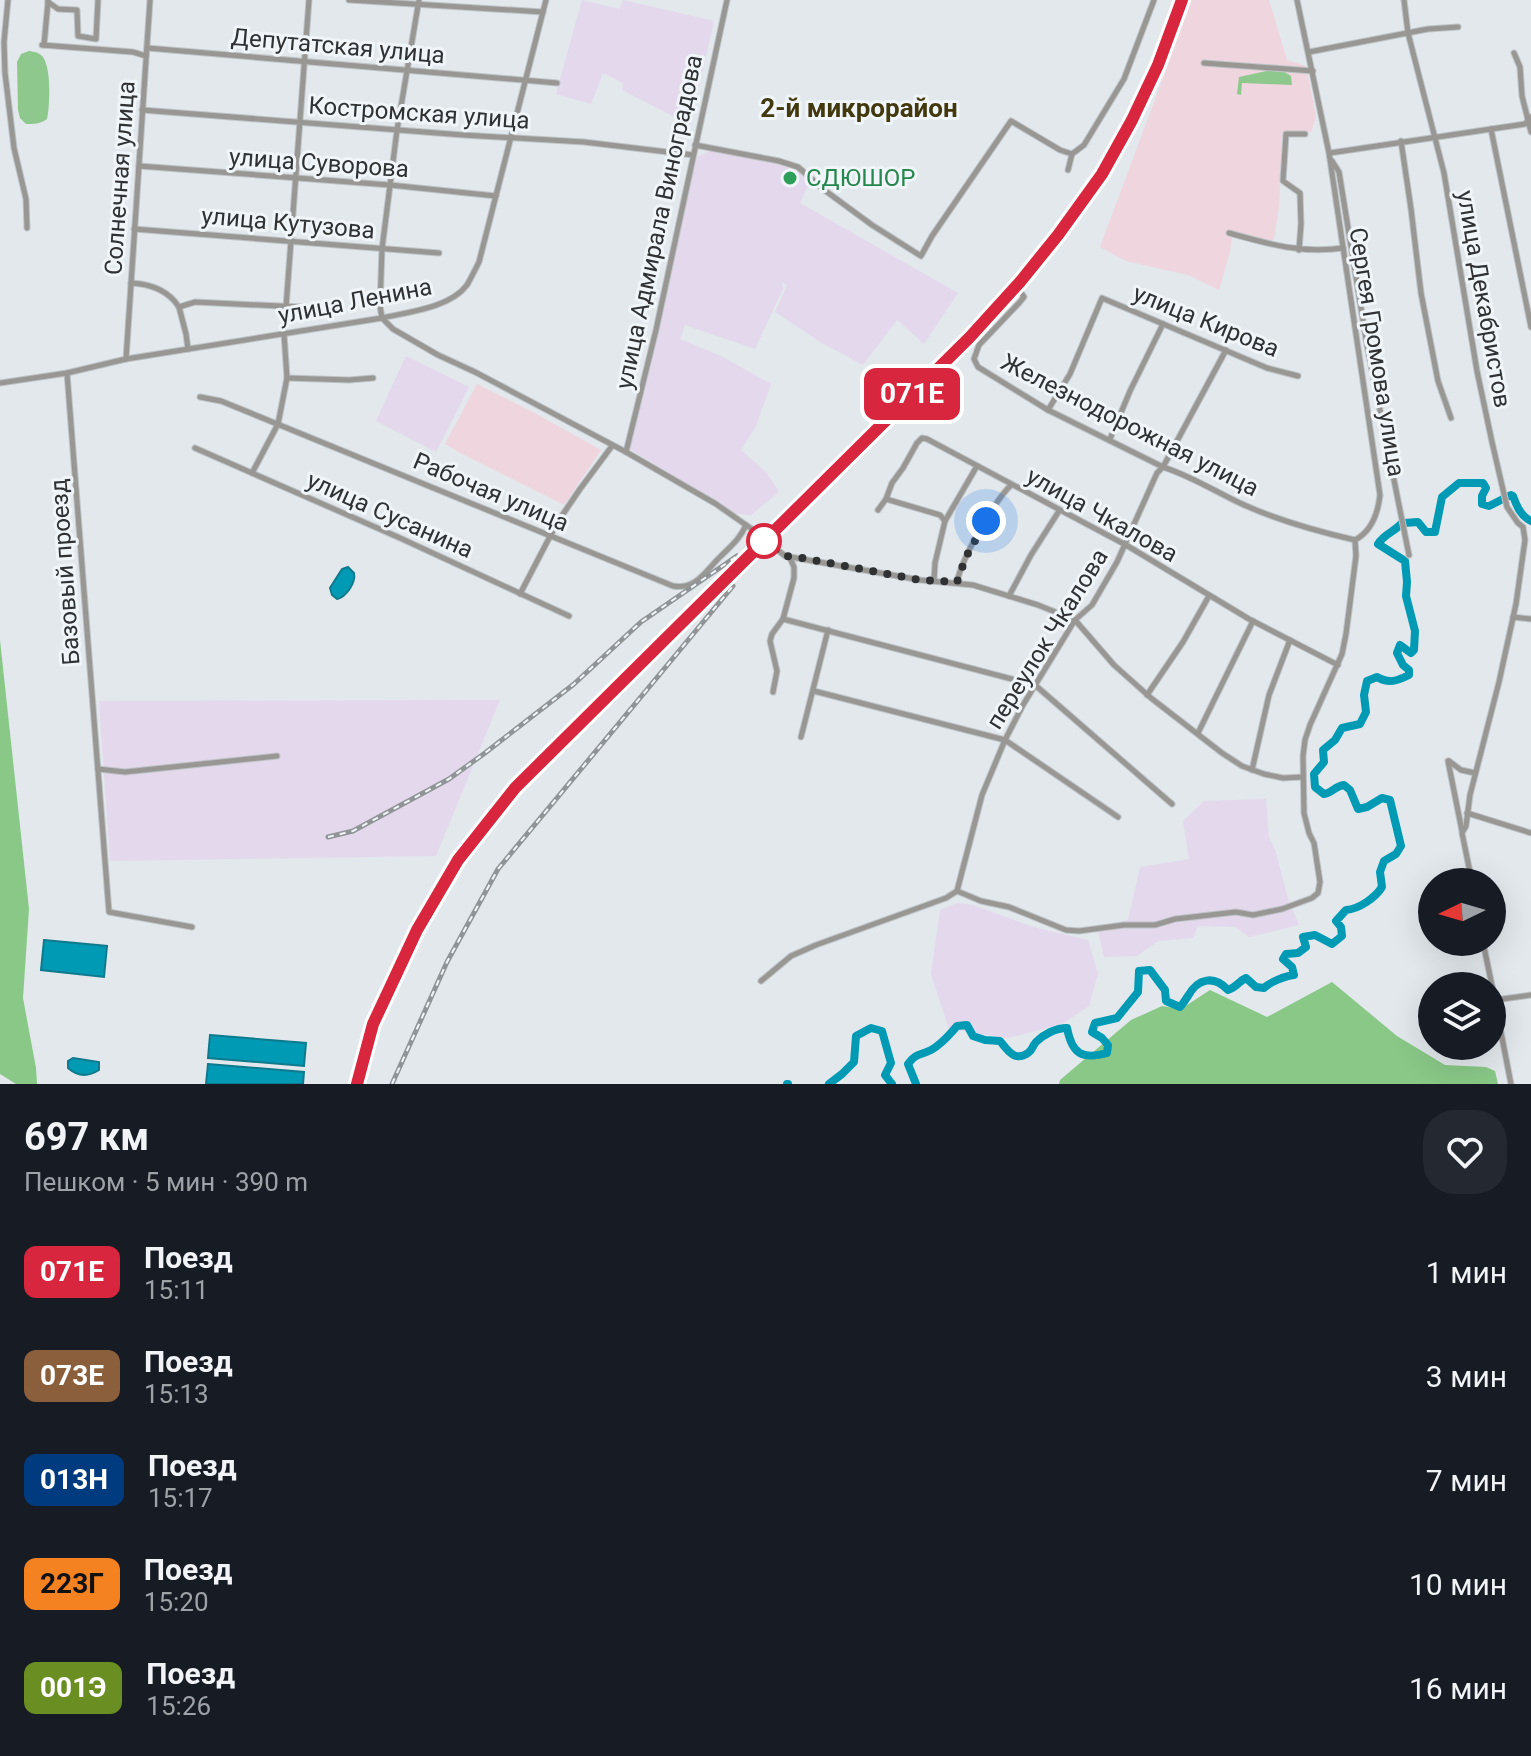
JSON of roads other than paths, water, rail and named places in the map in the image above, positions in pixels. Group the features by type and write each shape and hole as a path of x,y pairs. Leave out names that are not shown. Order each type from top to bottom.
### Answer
{"street":[{"path":"8,0 5,73 14,148 26,199 27,228"},
{"path":"48,1 58,9 77,10 78,36 96,39 98,0"},
{"name":"Солнечная улица","path":"126,359 150,0"},
{"path":"252,473 278,424 287,378 284,334 309,0"},
{"path":"349,0 543,12"},
{"name":"улица Ленина","path":"0,383 67,373 126,359 382,318 445,302 465,288 479,262 546,0"},
{"name":"улица Адмирала Виноградова","path":"626,452 656,330 727,0"},
{"path":"1068,170 1072,154 1084,145 1124,79 1154,0"},
{"name":"Сергея Громова улица","path":"1297,0 1330,156 1380,495 1379,512 1364,535 1355,540"},
{"name":"улица Декабристов","path":"1404,0 1408,33 1444,173 1477,371 1507,507 1523,527"},
{"path":"48,1 43,45 133,52 146,56"},
{"path":"418,2 382,249 380,306 382,318 393,329 626,452 716,504 790,558 957,582 1009,596 1075,620 1114,665 1147,695 1232,760 1252,770 1283,778 1303,777"},
{"path":"1309,52 1428,29 1458,27"},
{"name":"Депутатская улица","path":"147,48 557,83"},
{"path":"1514,53 1520,67 1522,96 1530,118 1531,132"},
{"path":"1204,63 1313,71"},
{"name":"Костромская улица","path":"142,110 610,144 693,155"},
{"path":"1409,555 1367,345 1339,172 1330,156 1401,141 1525,124 1530,118"},
{"path":"695,145 798,167 872,225 921,256 1011,121 1072,154"},
{"path":"1491,129 1531,327"},
{"path":"1299,250 1300,193 1283,181 1286,134 1305,134"},
{"path":"1401,141 1426,319 1438,381 1451,418"},
{"name":"улица Суворова","path":"138,166 496,196"},
{"name":"улица Кутузова","path":"134,229 439,253"},
{"path":"1229,233 1299,250 1343,248"},
{"path":"131,283 165,291 172,297 179,307 188,349"},
{"name":"Железнодорожная улица","path":"1022,294 1024,297 1019,303 979,345 974,359 978,367 1048,410 1243,504 1296,526 1355,540"},
{"name":"улица Кирова","path":"1048,410 1070,374 1102,298 1267,368 1298,376"},
{"path":"179,307 190,302 322,308"},
{"path":"1110,439 1163,324"},
{"name":"переулок Чкалова","path":"957,891 982,795 1005,740 1075,620 1092,605 1126,545 1157,473 1226,350"},
{"name":"Базовый проезд","path":"67,373 109,912 192,927"},
{"path":"287,378 373,378"},
{"name":"Рабочая улица","path":"200,397 221,401 660,582 682,588 696,582 710,569 739,539 746,525"},
{"name":"улица Чкалова","path":"878,510 922,438 1126,545 1253,621 1338,665"},
{"path":"520,594 549,536 612,446"},
{"name":"улица Сусанина","path":"195,448 569,616"},
{"path":"934,581 945,521 977,466"},
{"path":"957,582 975,540 1011,485"},
{"path":"886,499 940,515 945,521"},
{"path":"1009,596 1059,511"},
{"path":"1462,833 1513,617 1525,554 1523,527 1531,530"},
{"path":"761,981 803,950 946,898 957,891 981,901 1009,907 1066,930 1079,931 1124,925 1155,925 1175,919 1236,912 1253,915 1312,898 1318,893 1320,882 1314,843 1304,813 1305,740 1338,665 1346,634 1356,556 1355,540"},
{"path":"773,692 777,671 770,641 783,619 795,572 790,558"},
{"path":"1147,695 1209,596"},
{"path":"1513,617 1531,619"},
{"path":"783,619 1035,685 1172,804"},
{"path":"1198,733 1253,621"},
{"path":"801,737 828,630"},
{"path":"1252,770 1269,695 1290,640"},
{"path":"814,691 1005,740 1118,817"},
{"path":"98,769 125,772 277,756"},
{"path":"1469,868 1448,761 1461,770 1475,773"},
{"path":"1467,813 1531,833"},
{"path":"1506,998 1531,995"},
{"path":"1506,1057 1511,1084"}],"water":[{"path":"348,567 354,573 352,585 347,593 337,599 330,588 342,569"},
{"path":"44,940 107,946 104,977 41,970"},
{"path":"210,1035 306,1043 304,1066 208,1058"},
{"path":"73,1058 99,1062 99,1070 87,1075 75,1073 68,1068 68,1061"},
{"path":"208,1064 304,1072 303,1084 206,1084"}],"waterway":[{"path":"1404,523 1418,522 1426,532 1435,532 1442,497 1459,483 1483,483 1486,488 1482,504 1489,506 1513,496 1520,511 1531,521"},
{"path":"916,1084 908,1064 916,1056 939,1045 957,1026 967,1025 973,1036 1000,1041 1016,1056 1028,1053 1046,1034 1067,1028 1072,1044 1080,1053 1091,1056 1107,1053 1108,1045 1092,1032 1095,1023 1117,1018 1138,992 1139,971 1150,970 1165,990 1166,1001 1180,1007 1201,982 1217,982 1228,990 1246,978 1256,987 1264,988 1294,975 1292,967 1283,959 1286,954 1298,953 1306,947 1303,937 1315,935 1332,944 1342,936 1341,927 1336,921 1346,910 1361,905 1379,891 1384,861 1396,854 1401,846 1390,800 1382,798 1358,809 1350,790 1344,785 1324,794 1315,787 1314,774 1324,762 1323,750 1335,740 1342,728 1360,724 1366,712 1364,695 1367,681 1377,677 1393,681 1409,675 1397,653 1400,645 1411,653 1414,650 1415,631 1406,596 1405,561 1378,544 1401,524"},
{"path":"829,1084 854,1062 856,1036 871,1028 882,1031 891,1063 885,1075 892,1084"}],"railway":[{"path":"357,1084 373,1024 417,930 458,860 515,788 970,337 1024,276 1104,171 1147,87 1182,0"},
{"path":"328,837 353,831 449,779 574,684 641,622 737,556"},
{"path":"392,1084 447,962 498,869 733,586"}],"train":[{"name":"071Е","path":"357,1084 373,1024 417,930 458,860 515,788 970,337 1020,282 1102,174 1158,65 1182,0"}],"place":[{"name":"СДЮШОР","path":"790,178"}],"district":[{"name":"2-й микрорайон","path":"859,108"}]}
